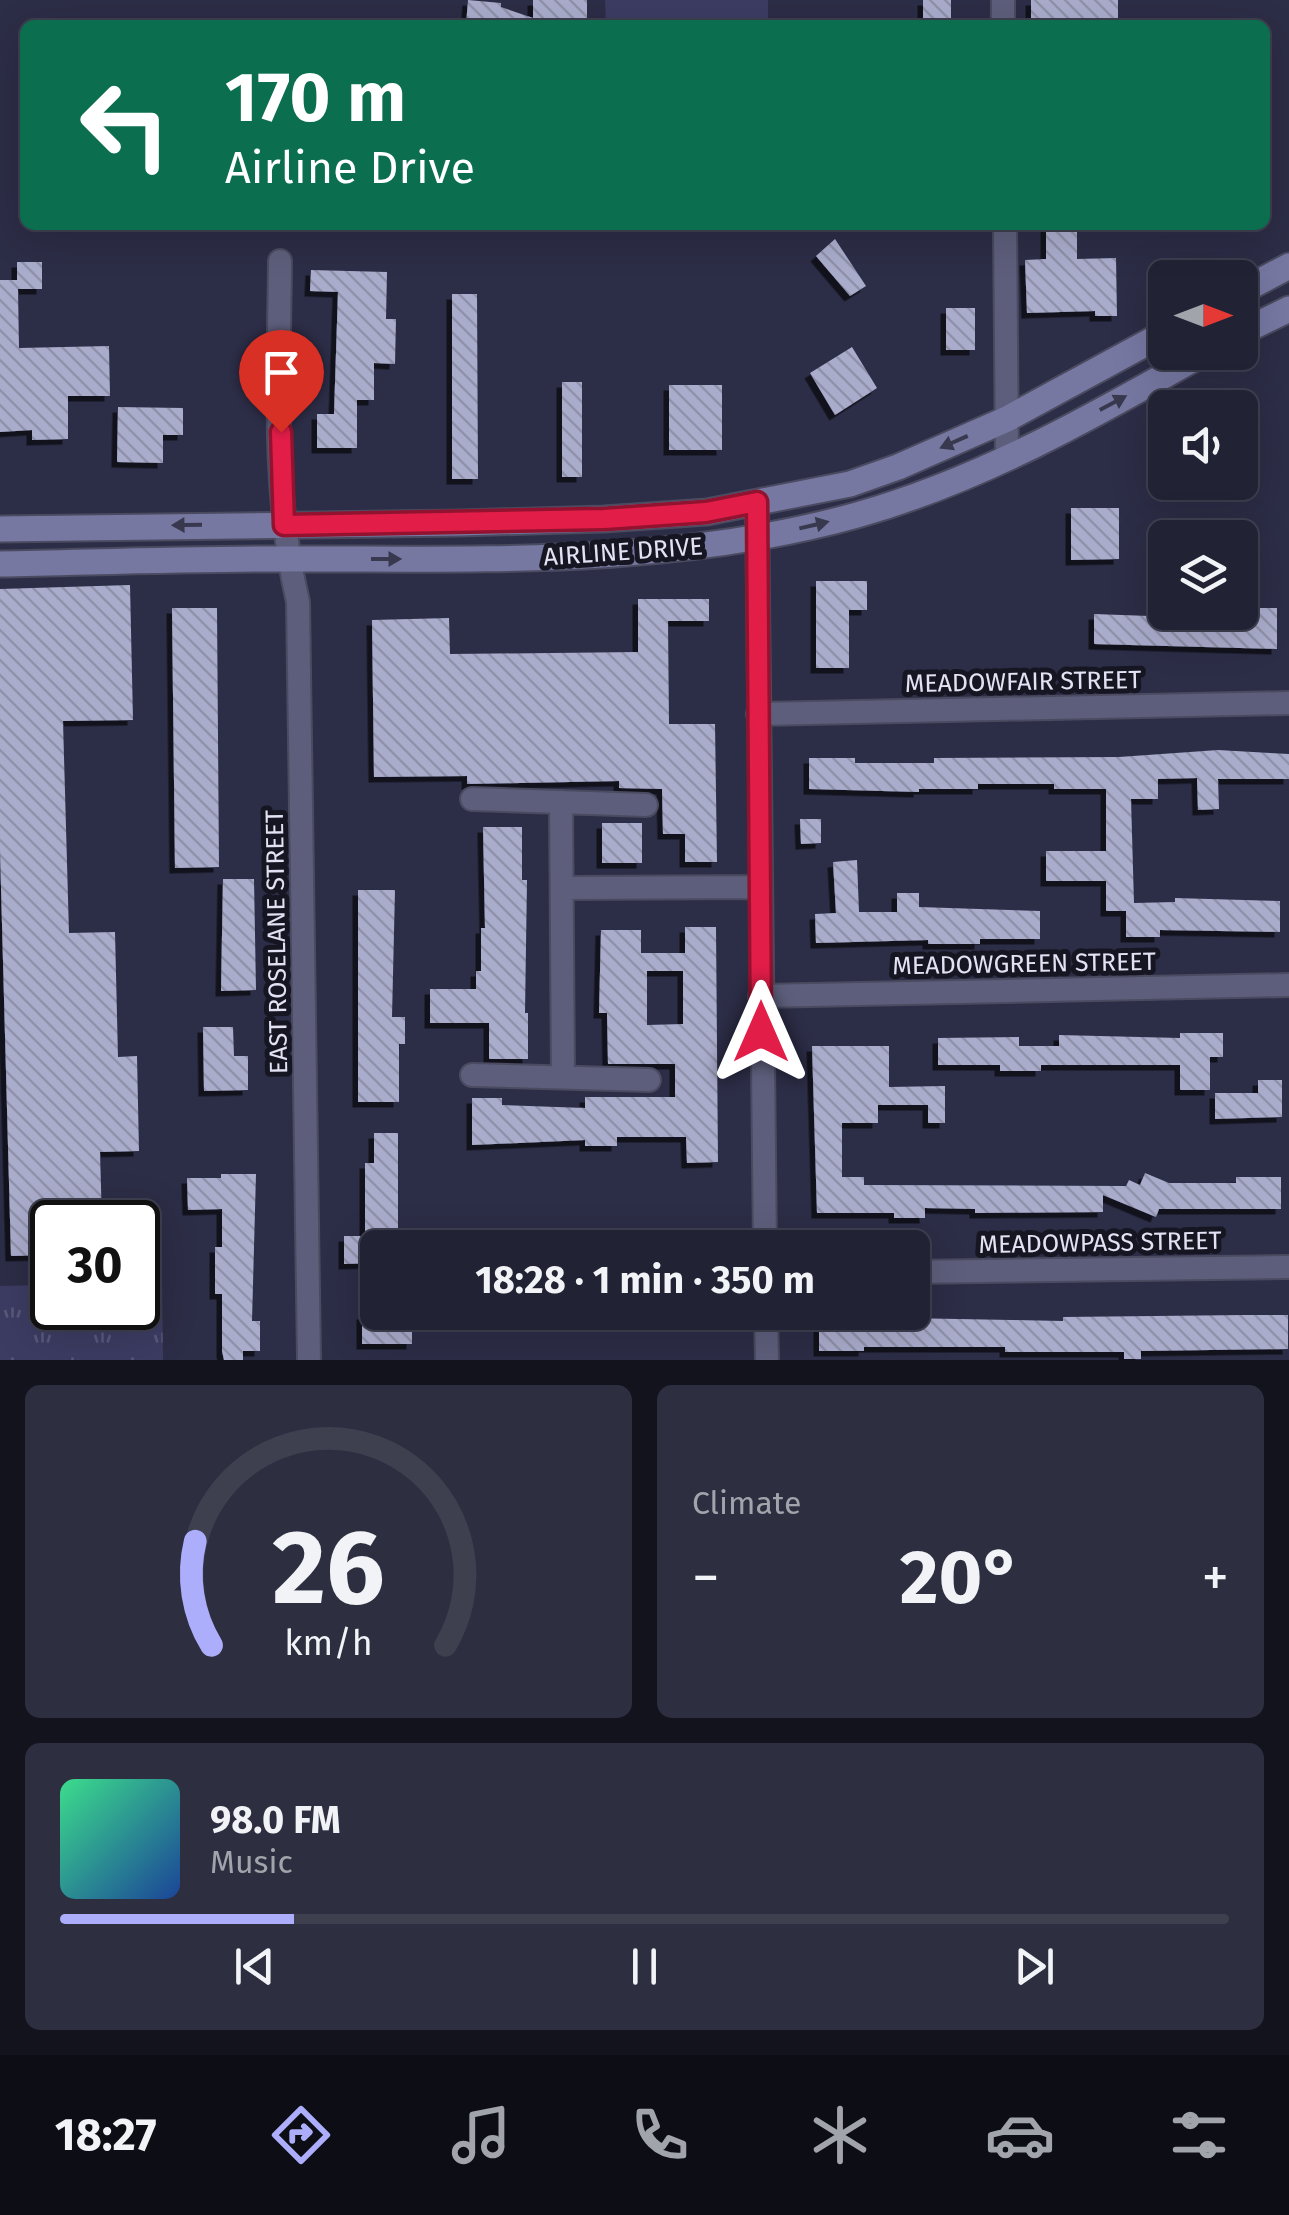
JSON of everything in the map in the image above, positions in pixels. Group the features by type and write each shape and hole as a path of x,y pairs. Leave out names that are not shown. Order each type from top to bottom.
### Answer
{"main road":[{"path":"1258,282 1289,266"},
{"path":"1258,325 1289,309"},
{"name":"AIRLINE DRIVE","path":"0,529 604,519 706,512 850,484 898,467 1007,419 1148,342"},
{"name":"AIRLINE DRIVE","path":"0,564 289,558 460,560 605,556 712,546 856,516 915,497 1007,459 1173,370"}],"street":[{"path":"1005,230 1007,459"},
{"name":"EAST ROSELANE STREET","path":"280,260 279,398 284,525 298,602 309,1360"},
{"path":"757,502 765,1230"},
{"name":"MEADOWFAIR STREET","path":"758,714 1289,703"},
{"path":"472,799 646,804"},
{"path":"561,802 563,1078"},
{"path":"563,888 762,887"},
{"name":"MEADOWGREEN STREET","path":"760,996 1289,985"},
{"path":"472,1075 648,1080"},
{"name":"MEADOWPASS STREET","path":"930,1272 1289,1267"},
{"path":"766,1330 767,1360"}],"green space":[{"path":"605,0 768,0 768,20 606,20"},
{"path":"162,1284 163,1360 0,1360 0,1286 30,1285 30,1330 160,1330"}],"building":[{"path":"468,0 501,3 501,7 533,18 533,0 587,0 587,20 466,20"},
{"path":"923,0 951,0 951,20 923,20"},
{"path":"1031,0 1118,0 1118,20 1031,20"},
{"path":"1046,230 1077,230 1077,259 1116,258 1117,316 1095,316 1095,311 1027,313 1025,260 1046,259"},
{"path":"835,239 866,286 850,296 816,256"},
{"path":"17,262 42,262 42,289 18,289 19,348 109,346 110,396 68,396 68,439 32,440 32,430 0,432 0,280 17,280"},
{"path":"311,270 387,272 386,319 396,319 395,364 374,363 374,400 357,400 357,448 317,448 317,414 334,414 338,292 310,291"},
{"path":"452,294 477,294 478,479 452,479"},
{"path":"946,308 975,308 975,350 946,350"},
{"path":"852,347 877,388 835,415 810,373"},
{"path":"562,382 582,382 582,477 562,477"},
{"path":"669,385 722,385 722,450 669,450"},
{"path":"118,407 183,408 183,435 163,435 163,463 117,462"},
{"path":"1071,508 1119,508 1119,559 1071,560"},
{"path":"816,581 867,581 867,610 849,610 849,668 816,668"},
{"path":"130,585 133,720 63,721 69,933 115,932 118,1057 137,1056 139,1151 100,1152 101,1200 30,1200 30,1256 11,1256 0,850 0,589"},
{"path":"638,599 709,599 709,621 668,621 669,724 715,724 717,862 685,862 685,834 663,834 662,789 619,788 619,781 467,784 467,776 374,777 372,620 449,618 450,654 638,652"},
{"path":"172,608 217,608 219,867 175,868"},
{"path":"1258,608 1277,608 1277,649 1094,644 1094,614 1148,616 1148,630 1258,630"},
{"path":"1218,750 1289,754 1289,779 1218,779 1219,809 1198,810 1197,778 1158,779 1158,799 1131,799 1134,903 1175,902 1175,898 1280,901 1280,932 1160,930 1160,937 1126,937 1126,911 1106,911 1106,881 1046,881 1046,851 1106,851 1106,789 978,784 978,789 919,792 809,789 809,758 855,758 855,763 934,763 934,758 1119,757"},
{"path":"800,819 821,819 821,843 801,844"},
{"path":"602,823 642,823 642,863 602,863"},
{"path":"483,827 522,827 522,880 527,880 528,1059 489,1059 489,1023 430,1023 430,989 476,989 476,971 481,971 481,928 485,928"},
{"path":"857,860 859,912 897,912 897,893 919,893 919,907 1040,911 1040,939 980,939 980,944 928,944 928,940 816,943 815,914 836,913 833,862"},
{"path":"223,879 254,879 256,990 221,991"},
{"path":"358,890 395,890 392,1017 405,1017 405,1044 399,1044 399,1102 358,1102"},
{"path":"685,927 716,927 718,1162 687,1163 686,1137 617,1137 617,1146 585,1146 585,1140 472,1145 472,1098 502,1098 502,1105 585,1108 585,1097 675,1097 675,1064 608,1064 607,1013 599,1013 601,930 641,930 641,953 685,953","holes":["647,971 683,971 683,1024 647,1025"]},
{"path":"203,1027 233,1027 234,1056 248,1056 248,1090 204,1091"},
{"path":"1180,1033 1223,1033 1223,1057 1210,1057 1210,1090 1180,1090 1180,1065 1041,1065 1041,1071 1000,1071 1000,1065 938,1065 938,1038 1019,1037 1019,1046 1059,1046 1059,1035 1180,1038"},
{"path":"812,1046 889,1046 889,1087 945,1086 945,1123 928,1123 928,1105 878,1105 878,1123 842,1123 842,1177 864,1177 864,1185 1126,1186 1129,1180 1140,1185 1145,1173 1169,1183 1236,1183 1236,1177 1281,1177 1281,1209 1159,1209 1156,1217 1103,1195 1103,1212 975,1213 975,1209 925,1208 925,1218 894,1218 894,1213 817,1213"},
{"path":"1258,1080 1282,1080 1282,1117 1215,1119 1215,1093 1258,1093"},
{"path":"374,1133 398,1133 398,1230 365,1230 365,1163 374,1163"},
{"path":"221,1174 256,1174 252,1321 260,1321 260,1351 243,1351 243,1360 224,1360 222,1351 222,1294 215,1294 215,1247 222,1247 222,1209 188,1210 187,1178 221,1178"},
{"path":"344,1236 360,1236 360,1264 344,1264"},
{"path":"1288,1315 1288,1349 1141,1351 1141,1359 1124,1359 1124,1352 1005,1352 1005,1347 864,1347 864,1351 819,1351 819,1330 930,1330 930,1318 1063,1321 1063,1317"},
{"path":"362,1330 412,1330 412,1344 362,1344"}],"route":[{"path":"281,432 284,525 604,519 706,512 757,502 761,1032"}]}
